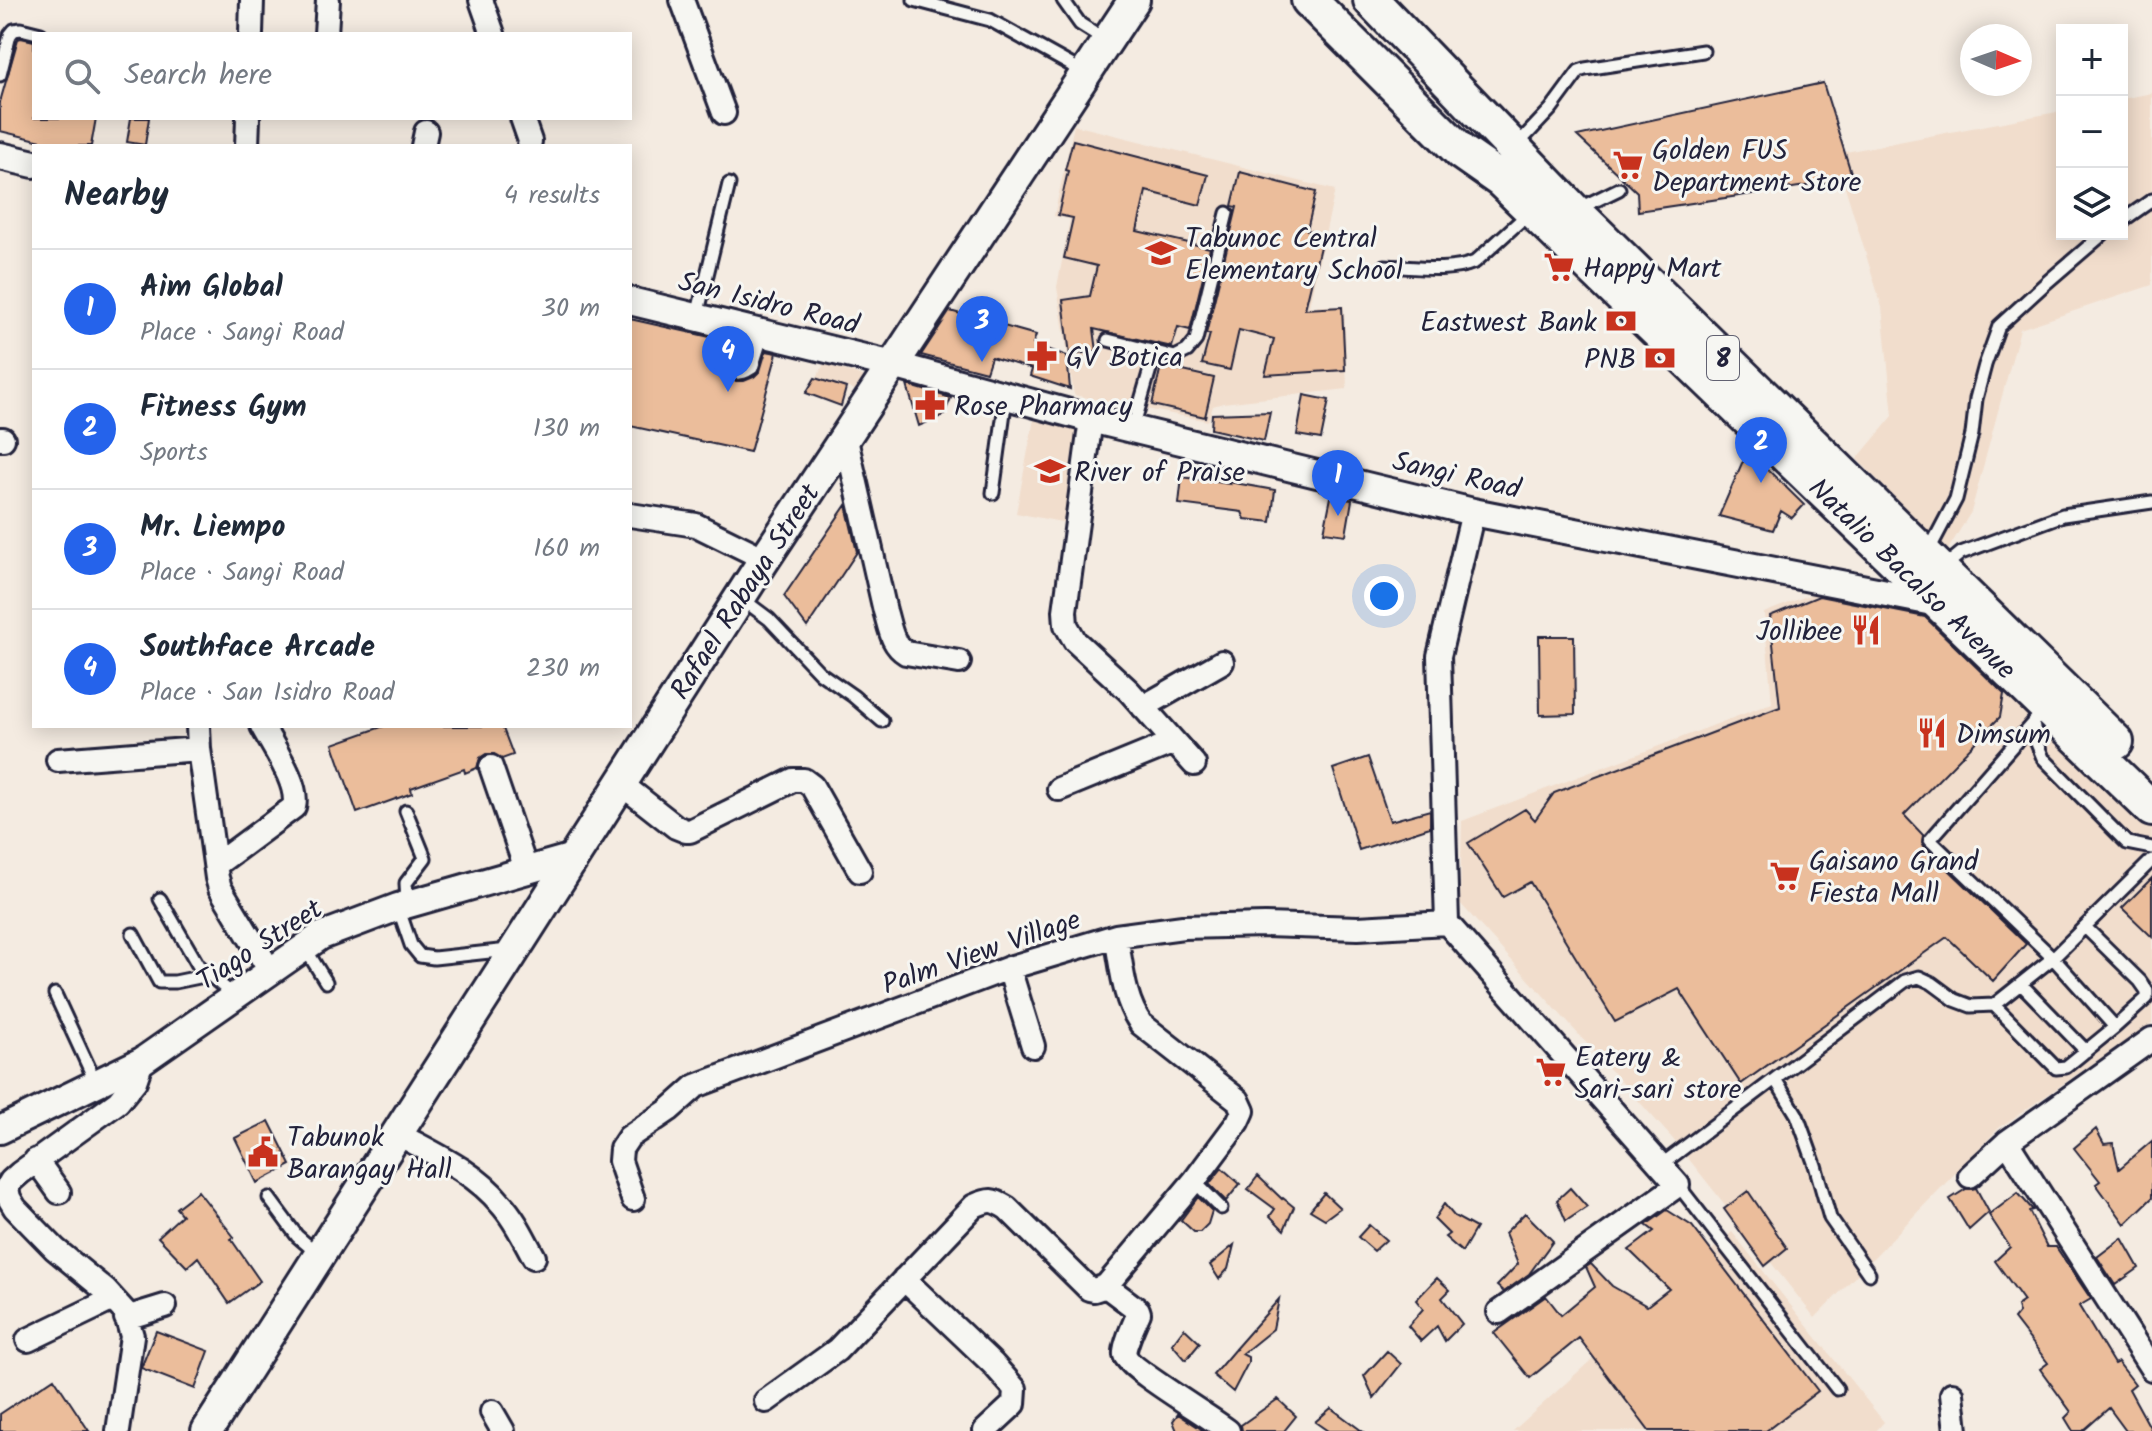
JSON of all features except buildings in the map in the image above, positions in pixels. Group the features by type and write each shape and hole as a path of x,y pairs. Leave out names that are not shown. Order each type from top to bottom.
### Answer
{"main road":[{"name":"Rafael Rabaya Street","path":"208,1430 762,563 1134,0"},
{"name":"Natalio Bacalso Avenue","path":"1309,0 1461,152 1512,162"},
{"name":"Natalio Bacalso Avenue","path":"1338,0 1475,137 1574,211 1933,579 2040,715 2152,809"},
{"name":"Natalio Bacalso Avenue","path":"1371,0 1512,162 1532,210 2152,778"}],"street":[{"path":"251,32 252,0"},
{"path":"326,32 328,0"},
{"path":"481,0 492,32"},
{"path":"682,0 724,113"},
{"path":"247,144 248,120"},
{"path":"523,120 529,144"},
{"path":"0,156 32,164"},
{"name":"San Isidro Road","path":"632,301 893,365"},
{"name":"Sangi Road","path":"893,365 1091,419 1473,512 1933,579"},
{"path":"1091,419 1065,611 1066,625 1075,641 1143,707 1194,764"},
{"path":"845,435 893,640 906,653 959,662"},
{"path":"1473,512 1439,656 1447,923 1678,1185 1499,1312"},
{"path":"632,515 696,525 751,552 762,563"},
{"path":"1143,707 1222,662"},
{"path":"198,728 217,878 270,971"},
{"path":"217,864 294,807 293,784 263,728"},
{"path":"1059,789 1174,742"},
{"path":"58,760 199,749"},
{"path":"491,767 526,869"},
{"path":"620,783 676,827 690,831 793,780 804,780 812,786 860,871"},
{"name":"Tiago Street","path":"0,1130 142,1061 321,936 403,906 573,857"},
{"name":"Palm View Village","path":"633,1199 620,1161 621,1149 629,1137 669,1110 696,1086 1009,968 1116,936 1183,927 1265,925 1358,928 1447,923"},
{"path":"766,1401 837,1350 974,1206 995,1200 1007,1208 1089,1289 1094,1290 1106,1286 1194,1181 1243,1111 1238,1100 1141,1024 1127,999 1116,936"},
{"path":"1009,968 1033,1046"},
{"path":"1970,1176 2007,1142 2152,1039"},
{"path":"118,1431 132,1336 125,1312 15,1208 7,1188 36,1160 118,1102 135,1081 142,1061"},
{"path":"398,1134 462,1169 485,1187 501,1203 534,1257"},
{"path":"2007,1142 2152,1369"},
{"path":"36,1160 59,1192"},
{"path":"904,1279 1015,1389 1014,1404 985,1431"},
{"path":"1106,1286 1139,1313 1125,1351 1127,1359 1228,1431"},
{"path":"28,1340 113,1299"},
{"path":"126,1318 165,1306"},
{"path":"1952,1394 1956,1431"}],"lane":[{"path":"914,0 990,20 1071,65 1084,76"},
{"path":"1063,0 1080,24 1107,42"},
{"path":"0,75 10,35 14,30 21,29 33,32"},
{"path":"1512,162 1579,71 1703,51"},
{"path":"729,184 710,320 718,365 725,372 748,371 752,368 763,333"},
{"path":"1574,211 1619,189"},
{"path":"2128,217 2152,200"},
{"path":"1385,266 1465,266 1475,262 1532,210"},
{"path":"1108,340 1175,357 1187,351 1196,340 1227,213"},
{"path":"1933,579 1972,434 1976,399 1999,326 2096,240"},
{"path":"1133,429 1155,352"},
{"path":"993,493 1006,396"},
{"path":"1933,579 1961,553 2063,515 2152,502"},
{"path":"741,597 769,619 820,673 882,721"},
{"path":"2040,715 1930,840 2053,958 2115,1027"},
{"path":"2040,715 2036,741 2043,758 2127,843 2152,848"},
{"path":"406,811 425,858 406,883 403,906 411,945 420,956 434,958 499,951 511,954"},
{"path":"1661,1165 1905,981 1919,977 1955,1000 1971,1006 1994,1005 2053,958 2152,860"},
{"path":"160,899 198,965 226,989 230,1000"},
{"path":"1994,1005 2056,1068 2066,1067 2115,1027 2147,998 2147,991 2085,927"},
{"path":"133,934 159,982 209,975"},
{"path":"305,947 326,982"},
{"path":"2021,984 2086,1051"},
{"path":"55,994 96,1083"},
{"path":"1775,1079 1797,1115 1830,1218 1869,1274"},
{"path":"1194,1181 1221,1208"},
{"path":"1678,1185 1837,1389"},
{"path":"269,1198 297,1236 319,1255"}],"shaded area":[{"path":"2152,93 2152,285 2020,329 1971,512 1947,551 1857,459 1893,416 1882,307 1835,154 2056,112 2056,240 2128,240 2128,98"},
{"name":"Tabunoc Central Elementary School","path":"1074,125 1335,190 1309,306 1344,306 1347,389 1223,403 1213,406 1208,421 1074,395 1057,287 1070,219 1054,216"},
{"path":"824,364 865,377 859,391 816,379"},
{"name":"River of Praise","path":"1034,419 1084,429 1066,523 1016,513"},
{"path":"1832,586 1941,614 2152,819 2152,1023 1999,1128 1815,1318 1672,1138 1460,903 1462,821 1772,703 1764,613"},
{"path":"1732,1232 1884,1422 1876,1431 1513,1431"}],"place":[{"name":"Golden FUS Department Store","path":"1628,165"},
{"name":"Tabunoc Central Elementary School","path":"1161,253"},
{"name":"Happy Mart","path":"1559,267"},
{"name":"Eastwest Bank","path":"1621,321"},
{"name":"GV Botica","path":"1042,356"},
{"name":"PNB","path":"1660,358"},
{"name":"Mr. Liempo","path":"982,362"},
{"name":"Southface Arcade","path":"728,392"},
{"name":"Rose Pharmacy","path":"930,405"},
{"name":"River of Praise","path":"1050,471"},
{"name":"Fitness Gym","path":"1761,483"},
{"name":"Aim Global","path":"1338,516"},
{"name":"Jollibee","path":"1866,630"},
{"name":"Dimsum","path":"1932,733"},
{"name":"Gaisano Grand Fiesta Mall","path":"1785,876"},
{"name":"Eatery & Sari-sari store","path":"1551,1072"},
{"name":"Tabunok Barangay Hall","path":"263,1152"}]}
